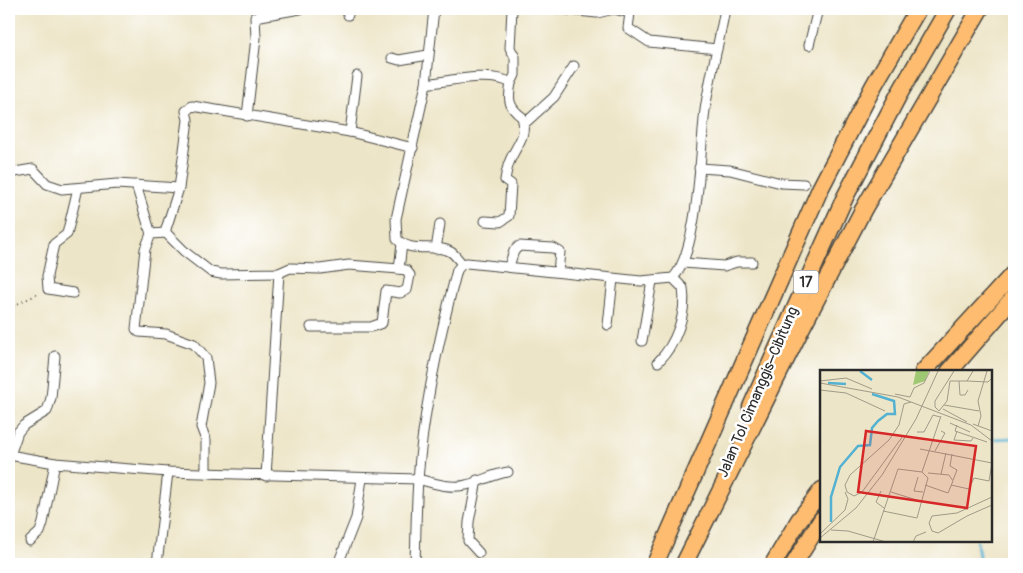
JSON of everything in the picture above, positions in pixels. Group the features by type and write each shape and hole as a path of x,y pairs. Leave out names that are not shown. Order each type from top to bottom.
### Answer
{"highway":[{"name":"Jalan Tol Cimanggis–Cibitung","path":"655,564 820,189 874,85 918,9"},
{"name":"Jalan Tol Cimanggis–Cibitung","path":"684,564 790,316 845,197 898,96 948,9"},
{"path":"684,564 802,327 863,210 980,9"},
{"path":"925,370 1014,273"},
{"path":"951,370 1014,297"},
{"path":"773,564 799,520 820,493"},
{"path":"794,564 820,522"}],"street":[{"path":"247,116 256,38 255,18 272,12 300,9"},
{"path":"434,9 426,84 396,219 397,239 402,244 453,253 462,264 509,266 613,279 652,281 673,278 683,263 693,221 705,109 726,9"},
{"path":"486,221 500,222 509,216 511,184 505,180 509,163 522,141 524,124 522,117 513,111 508,99 511,83 515,75 515,56 510,48 512,9"},
{"path":"559,9 597,13 614,10 630,13 628,28 649,42 717,49"},
{"path":"809,45 818,9"},
{"path":"392,58 399,60 428,55"},
{"path":"524,124 554,97 574,66"},
{"path":"350,132 357,76"},
{"path":"426,84 488,77 503,78 511,83"},
{"path":"166,233 179,188 188,120 186,111 189,108 195,106 350,132 413,148"},
{"path":"699,168 730,170 782,183 804,184"},
{"path":"9,173 32,169 52,186 62,189 136,185 179,188"},
{"path":"136,185 151,234 145,249 136,329 139,332 166,334 194,344 206,358 208,382 201,427 206,440 206,473"},
{"path":"73,293 48,289 47,276 54,244 67,234 78,188"},
{"path":"436,249 440,224"},
{"path":"151,234 166,233 185,252 210,272 279,273 290,268 320,269 349,266 399,268 406,270 410,275 407,290 400,293 386,291 382,323 371,327 311,327"},
{"path":"399,268 402,244"},
{"path":"509,266 514,251 518,246 553,248 560,252 558,272"},
{"path":"683,263 724,266 737,262 752,262"},
{"path":"415,564 418,479 439,338 457,270 462,264"},
{"path":"266,476 279,273"},
{"path":"658,362 675,338 681,322 683,288 673,278"},
{"path":"608,326 613,279"},
{"path":"642,341 652,281"},
{"path":"55,356 51,398 47,411 24,425 18,432 9,455 55,462 168,472 362,479 418,479 451,486 467,485 490,475 508,472"},
{"path":"30,541 40,532 43,523 55,462"},
{"path":"157,564 168,472"},
{"path":"338,564 356,518 362,479"},
{"path":"477,480 469,522 468,541 479,553"}],"path":[{"path":"9,308 48,289"}],"waterway":[{"path":"993,439 1014,438"},
{"path":"977,543 980,564"}]}
